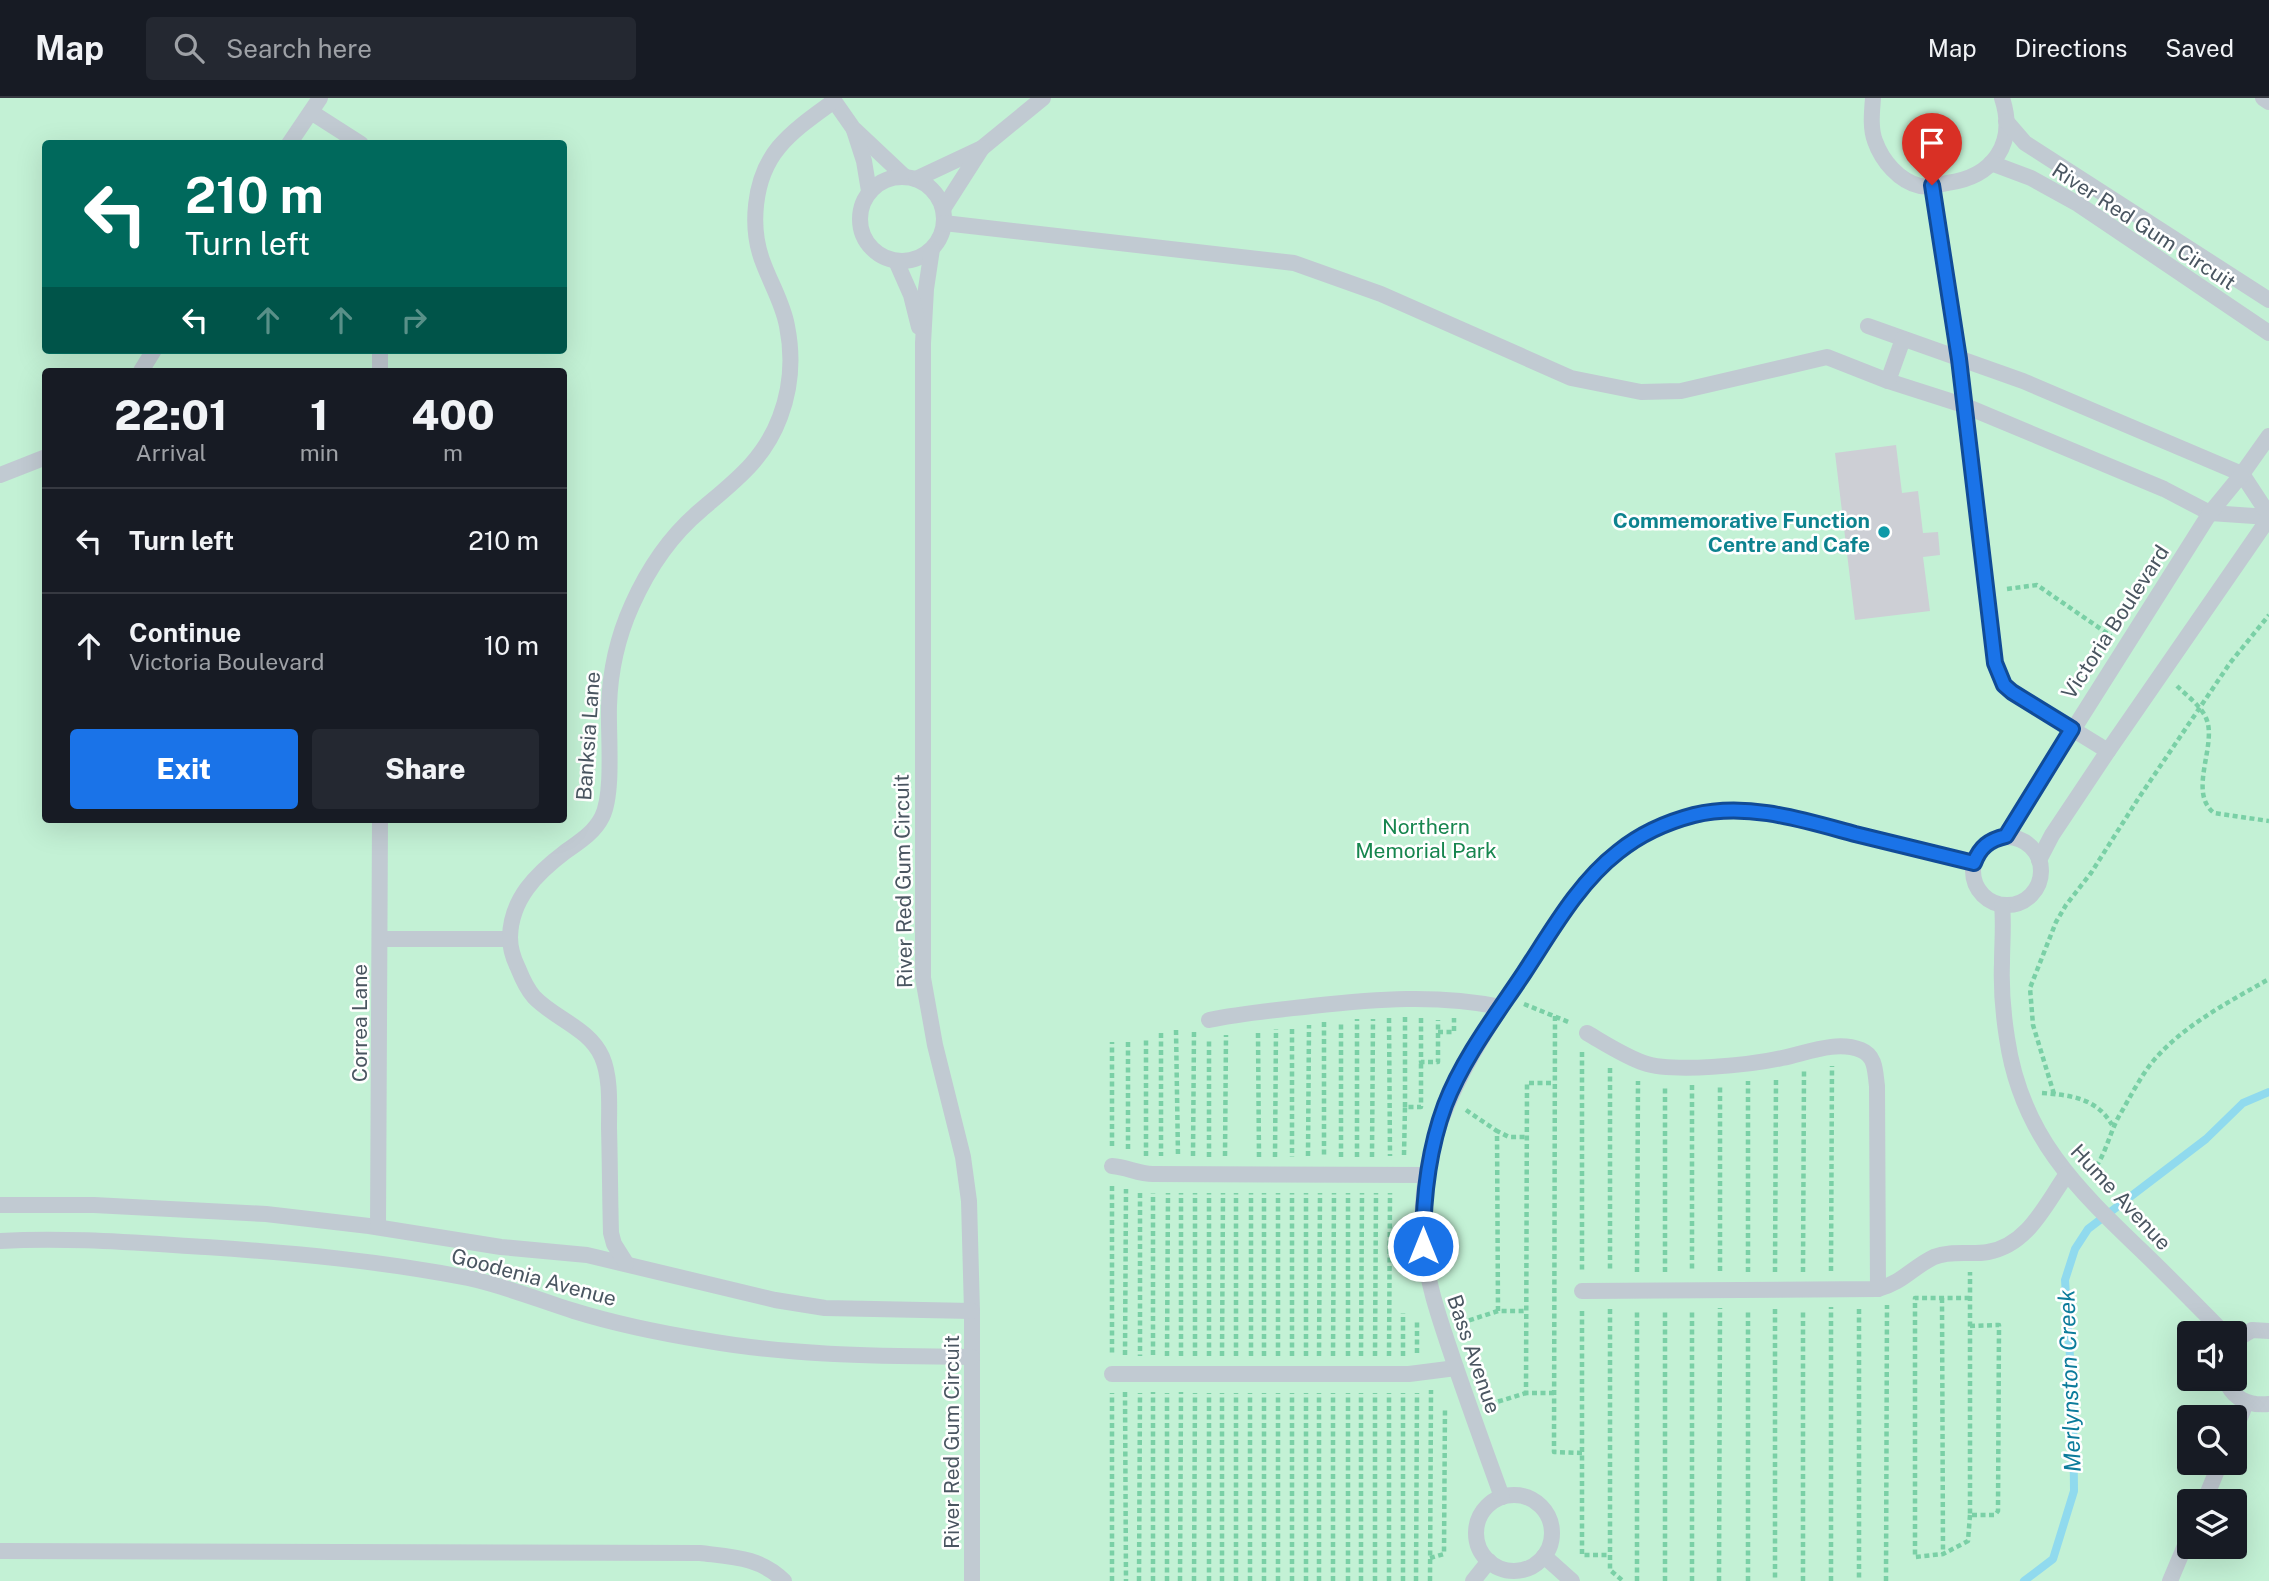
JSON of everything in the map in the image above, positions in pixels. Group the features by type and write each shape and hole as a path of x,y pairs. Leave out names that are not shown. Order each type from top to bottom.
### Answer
{"lane":[{"path":"982,148 944,216 940,237 932,249 921,257 897,261 884,257 865,240 859,215 869,191 879,183 891,177 910,178 982,148 1043,98"},
{"path":"1872,98 1874,140 1885,161 1900,177 1921,186 1965,181 1984,172 1998,154 2006,133 2006,110 2002,98"},
{"path":"2263,98 2269,102"},
{"path":"833,99 853,128 910,178 929,186 938,196 944,216"},
{"name":"Banksia Lane","path":"626,1263 614,1244 611,1233 609,1103 602,1058 596,1046 583,1033 534,997 513,958 510,939 515,911 529,883 542,869 595,828 603,815 608,788 612,673 625,620 635,598 664,550 682,529 725,492 757,459 780,416 787,391 790,350 783,309 758,248 756,208 760,186 777,149 833,99"},
{"path":"292,140 316,105 356,140"},
{"name":"River Red Gum Circuit","path":"2006,121 2025,143 2269,300"},
{"path":"853,128 864,161 869,191"},
{"name":"River Red Gum Circuit","path":"1991,163 2031,178 2078,204 2269,333"},
{"path":"1932,185 1959,359 1995,663 2004,685 2012,692 2108,751"},
{"path":"944,216 1294,263 1381,293 1571,378 1641,392 1681,391 1827,357 1888,382 1963,405 2164,489 2210,513 2269,517"},
{"name":"River Red Gum Circuit","path":"932,249 926,289 923,342 923,978 935,1045 963,1157 969,1213 972,1311 972,1581"},
{"name":"River Red Gum Circuit","path":"897,261 911,296 923,342"},
{"path":"1868,326 2023,381 2242,474 2269,517"},
{"path":"1888,382 1903,339"},
{"name":"Victoria Boulevard","path":"2006,836 2210,513 2269,436"},
{"path":"0,475 42,459"},
{"path":"2039,860 2052,835 2108,751 2269,517"},
{"name":"Bass Avenue","path":"1502,1497 1432,1296 1423,1246 1423,1205 1429,1160 1449,1097 1467,1060 1556,924 1588,882 1616,853 1637,838 1694,815 1753,811 1790,817 1974,863"},
{"name":"Correa Lane","path":"378,1227 380,823"},
{"path":"2006,836 2026,842 2035,850 2041,872 2033,893 2024,900 2002,905 1982,894 1973,874 1974,863 1985,844 2006,836"},
{"name":"Hume Avenue","path":"2002,905 2003,1002 2007,1040 2015,1076 2030,1115 2052,1156 2078,1188 2212,1321"},
{"path":"380,939 510,939"},
{"path":"1210,1020 1258,1012 1381,1000 1438,998 1504,1002"},
{"path":"1587,1033 1637,1060 1665,1066 1748,1064 1819,1048 1862,1050 1874,1062 1877,1086 1882,1288"},
{"path":"1120,1167 1185,1175 1427,1175"},
{"path":"1582,1291 1882,1288 1900,1281 1936,1256 1996,1250 2018,1240 2029,1230 2067,1174"},
{"name":"Goodenia Avenue","path":"0,1205 185,1209 266,1214 378,1227 501,1247 587,1255 775,1300 825,1308 972,1311"},
{"name":"Goodenia Avenue","path":"0,1241 171,1245 340,1259 468,1278 578,1312 704,1341 865,1356 972,1357"},
{"path":"2247,1333 2252,1330 2269,1331"},
{"path":"1112,1374 1410,1373 1456,1368"},
{"path":"2233,1391 2246,1403 2269,1404"},
{"path":"1514,1495 1537,1502 1550,1521 1550,1545 1544,1556 1524,1570 1499,1568 1481,1551 1476,1538 1482,1513 1490,1503 1502,1497 1514,1495"},
{"path":"0,1551 700,1553 750,1559 773,1570 784,1581"},
{"path":"1544,1556 1572,1581"},
{"path":"2171,1581 2180,1559"},
{"path":"1473,1581 1489,1561"}],"path":[{"path":"1987,592 2037,585 2125,646"},
{"path":"2054,1094 2033,1025 2030,1006 2032,981 2056,922 2230,663 2269,615"},
{"path":"2163,672 2206,716 2209,726 2203,774 2210,810 2214,813 2269,821"},
{"path":"2078,1188 2101,1158 2112,1126 2148,1068 2169,1045 2269,979"},
{"path":"1421,1062 1438,1062 1438,998"},
{"path":"1381,1000 1421,1062 1421,1107 1405,1107"},
{"path":"1381,1000 1405,1107 1397,1175"},
{"path":"1381,1000 1397,1175 1410,1373 1416,1581"},
{"path":"1356,1175 1381,1000"},
{"path":"1356,1175 1381,1000"},
{"path":"1356,1175 1381,1000"},
{"path":"1504,1002 1555,1016 1587,1033 1582,1039 1581,1555 1610,1555 1610,1570 1623,1581"},
{"path":"1267,1175 1300,1008"},
{"path":"1300,1008 1308,1175"},
{"path":"1300,1008 1308,1175"},
{"path":"1300,1008 1308,1175"},
{"path":"1258,1012 1267,1175"},
{"path":"1555,1016 1554,1452 1582,1452"},
{"path":"1185,1175 1210,1020"},
{"path":"1185,1175 1210,1020"},
{"path":"1185,1175 1210,1020"},
{"path":"1176,1030 1185,1175"},
{"path":"1161,1033 1185,1175"},
{"path":"1146,1037 1185,1175"},
{"path":"1120,1167 1128,1039"},
{"path":"1112,1042 1120,1167"},
{"path":"1831,1581 1832,1047"},
{"path":"1802,1581 1804,1053"},
{"path":"1775,1581 1776,1059"},
{"path":"1637,1060 1637,1581"},
{"path":"1748,1064 1748,1581"},
{"path":"1665,1066 1665,1581"},
{"path":"1692,1066 1692,1581"},
{"path":"1719,1581 1721,1066"},
{"path":"1526,1393 1527,1083 1555,1083"},
{"path":"2021,1092 2054,1094 2085,1100 2097,1105 2112,1126"},
{"path":"1449,1097 1497,1131 1509,1137 1527,1137"},
{"path":"1497,1131 1498,1311"},
{"path":"1970,1298 1914,1298 1915,1557 1943,1554 1968,1541 1971,1253"},
{"path":"1882,1288 1886,1581"},
{"path":"1859,1289 1859,1581"},
{"path":"1942,1298 1943,1554"},
{"path":"1443,1329 1498,1311 1526,1311"},
{"path":"1404,1313 1430,1558 1430,1581"},
{"path":"1389,1581 1418,1318"},
{"path":"1970,1326 1999,1325 1998,1511 1995,1515 1970,1515"},
{"path":"1403,1581 1410,1373"},
{"path":"1471,1410 1526,1393 1554,1393"},
{"path":"1430,1558 1444,1554 1445,1407"}],"green space":[{"name":"Northern Memorial Park","path":"0,98 2269,98 2269,1581 0,1581"}],"building":[{"name":"Commemorative Function Centre and Cafe","path":"1896,445 1902,493 1918,491 1923,533 1938,532 1940,555 1923,557 1930,611 1855,620 1835,453"}],"waterway":[{"name":"Merlynston Creek","path":"2024,1581 2053,1559 2074,1491 2073,1403 2065,1280 2075,1249 2088,1229 2206,1139 2243,1103 2269,1092"}],"place":[{"name":"Commemorative Function Centre and Cafe","path":"1884,532"}],"route":[{"path":"1423,1246 1423,1205 1429,1160 1445,1104 1467,1060 1556,924 1588,882 1616,853 1637,838 1694,815 1753,811 1790,817 1974,863 1985,844 2006,836 2072,729 2012,692 2004,685 1995,663 1959,359 1932,185"}]}
